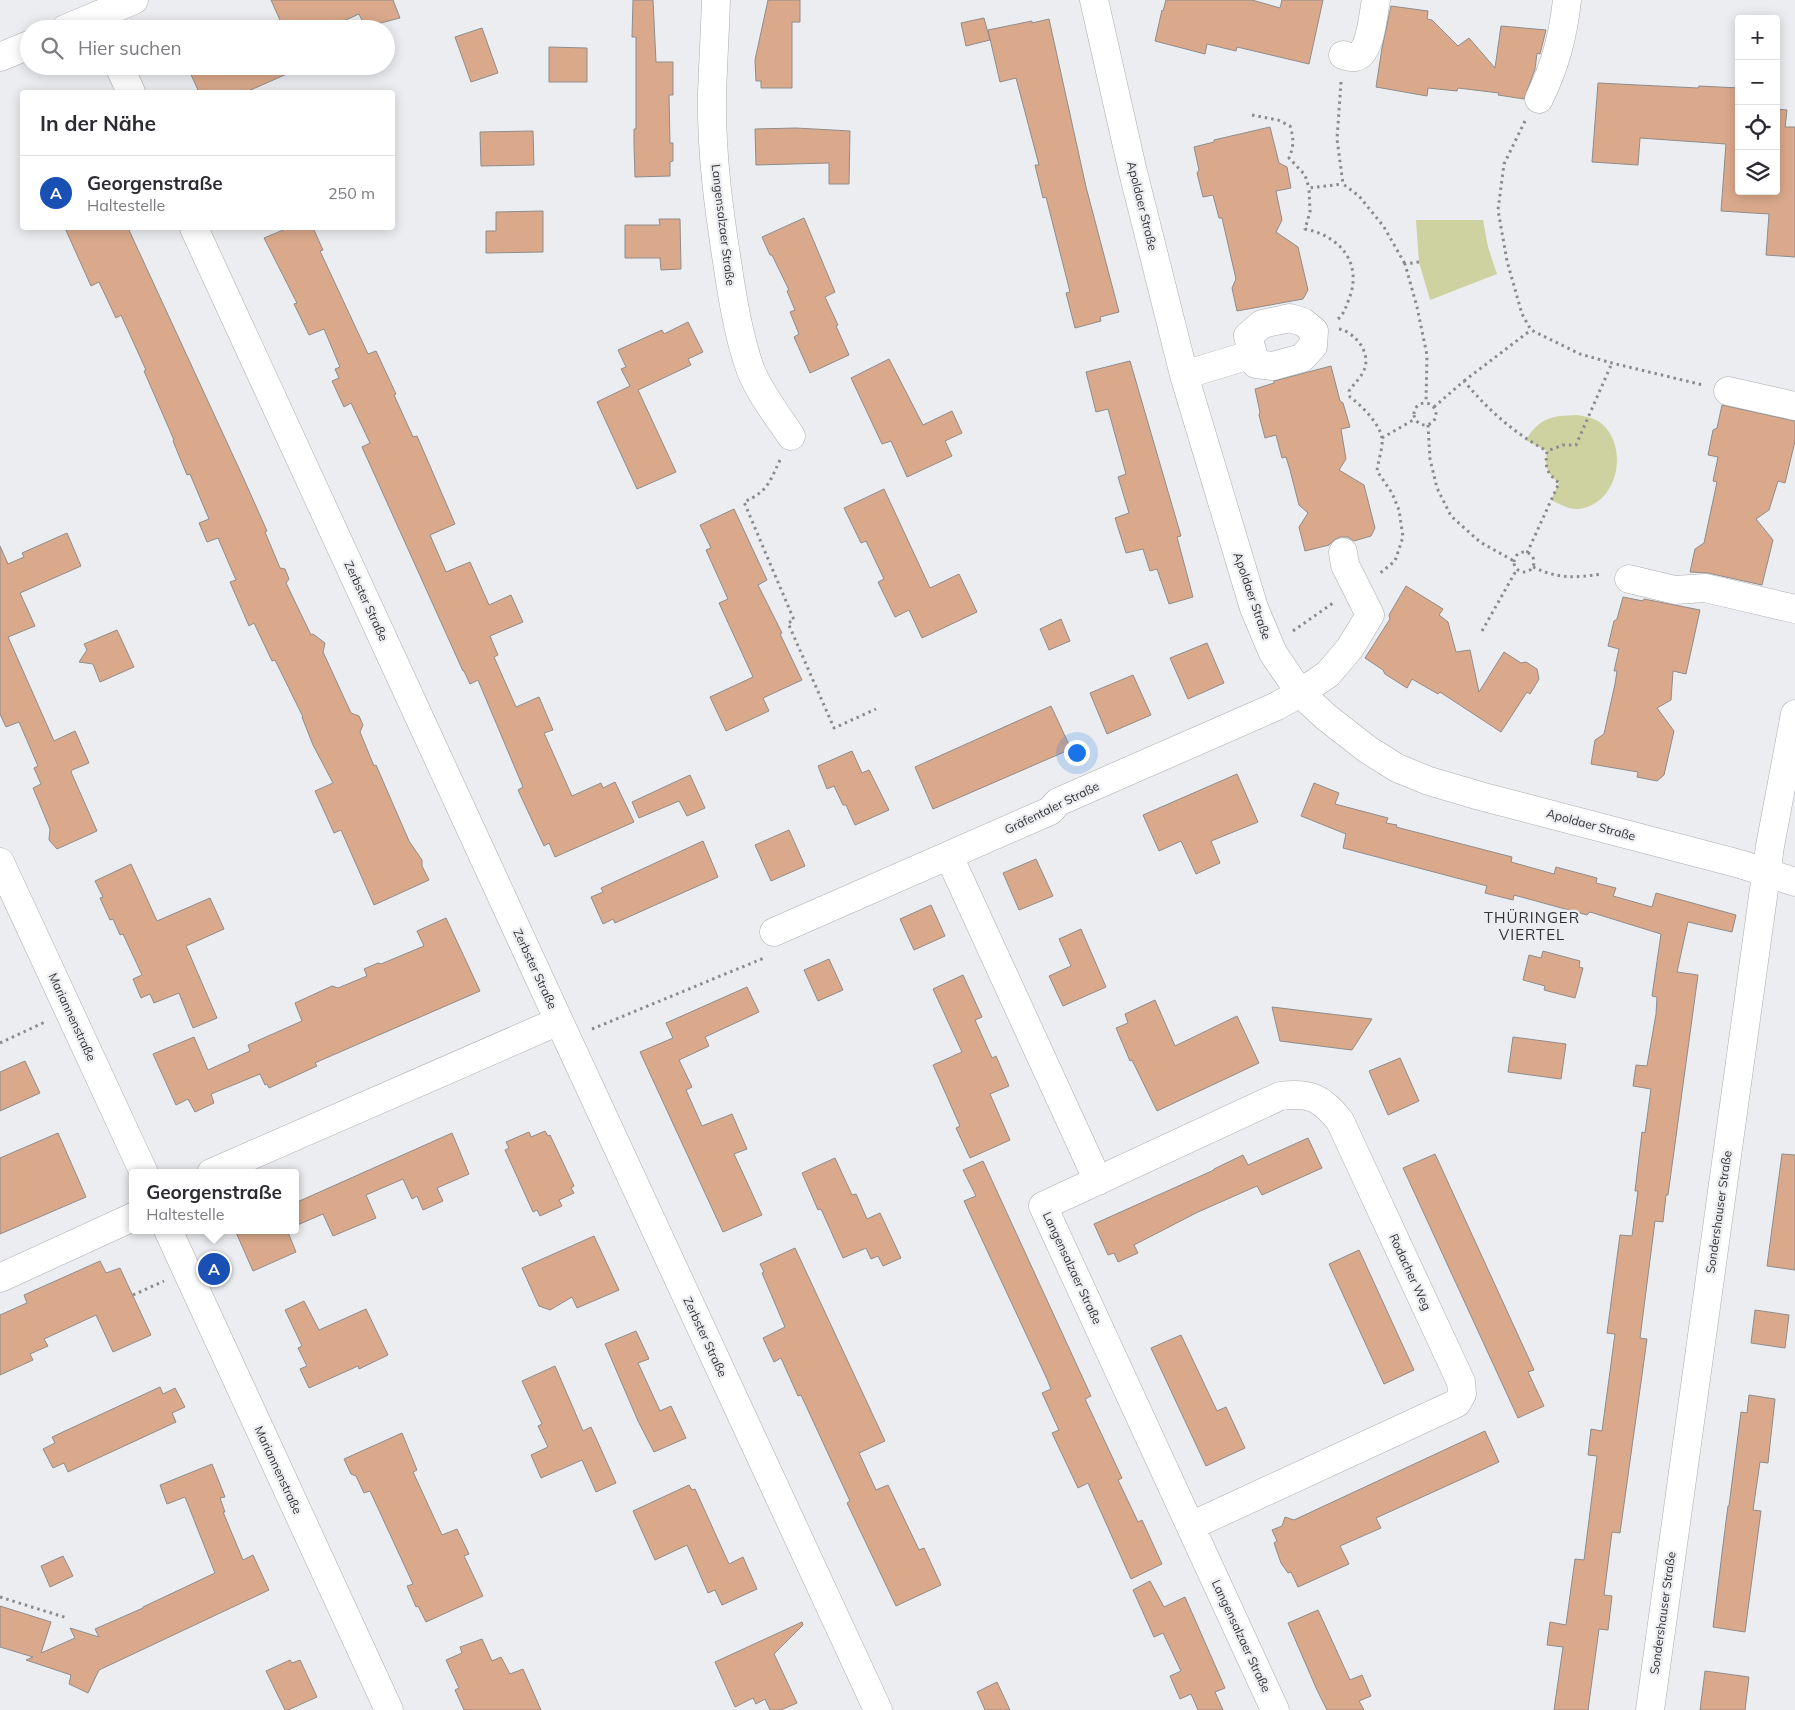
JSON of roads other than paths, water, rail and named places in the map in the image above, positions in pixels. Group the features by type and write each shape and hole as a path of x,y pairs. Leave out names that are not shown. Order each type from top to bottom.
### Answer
{"street":[{"path":"96,15 134,0"},
{"name":"Langensalzaer Straße","path":"716,0 712,96 714,143 719,204 731,289 742,342 752,372 761,392 791,436"},
{"name":"Apoldaer Straße","path":"1094,0 1132,168 1184,375 1254,608 1273,652 1300,693 1326,717 1367,749 1396,768 1429,781 1766,872 1795,882"},
{"path":"1343,55 1355,57 1363,53 1368,41 1376,0"},
{"path":"1539,99 1550,76 1564,31 1567,0"},
{"path":"0,57 20,48"},
{"path":"124,75 131,90"},
{"name":"Zerbster Straße","path":"195,230 558,1021 878,1710"},
{"path":"1290,318 1319,330 1313,346 1302,358 1273,366 1256,364 1253,354 1248,336 1262,324 1290,318"},
{"path":"1184,375 1253,354"},
{"path":"1728,391 1795,406"},
{"name":"Gräfentaler Straße","path":"774,932 1050,811 1058,802 1277,706 1300,693 1325,676 1350,648 1370,616 1345,565 1343,552"},
{"path":"1629,579 1675,590 1704,588 1795,609"},
{"name":"Sondershauser Straße","path":"1650,1710 1766,872 1795,714"},
{"path":"949,856 1098,1181"},
{"name":"Mariannenstraße","path":"0,862 142,1169"},
{"path":"220,1169 558,1021"},
{"name":"Rodacher Weg","path":"1098,1181 1280,1096 1297,1094 1314,1098 1329,1107 1340,1121 1461,1382 1462,1394 1457,1403 1191,1526"},
{"name":"Langensalzaer Straße","path":"1098,1181 1043,1206 1275,1710"},
{"path":"0,1278 129,1219"},
{"name":"Mariannenstraße","path":"170,1234 389,1710"}],"place":[{"name":"Georgenstraße","path":"214,1269"}],"district":[{"name":"THÜRINGER VIERTEL","path":"1532,926"}]}
